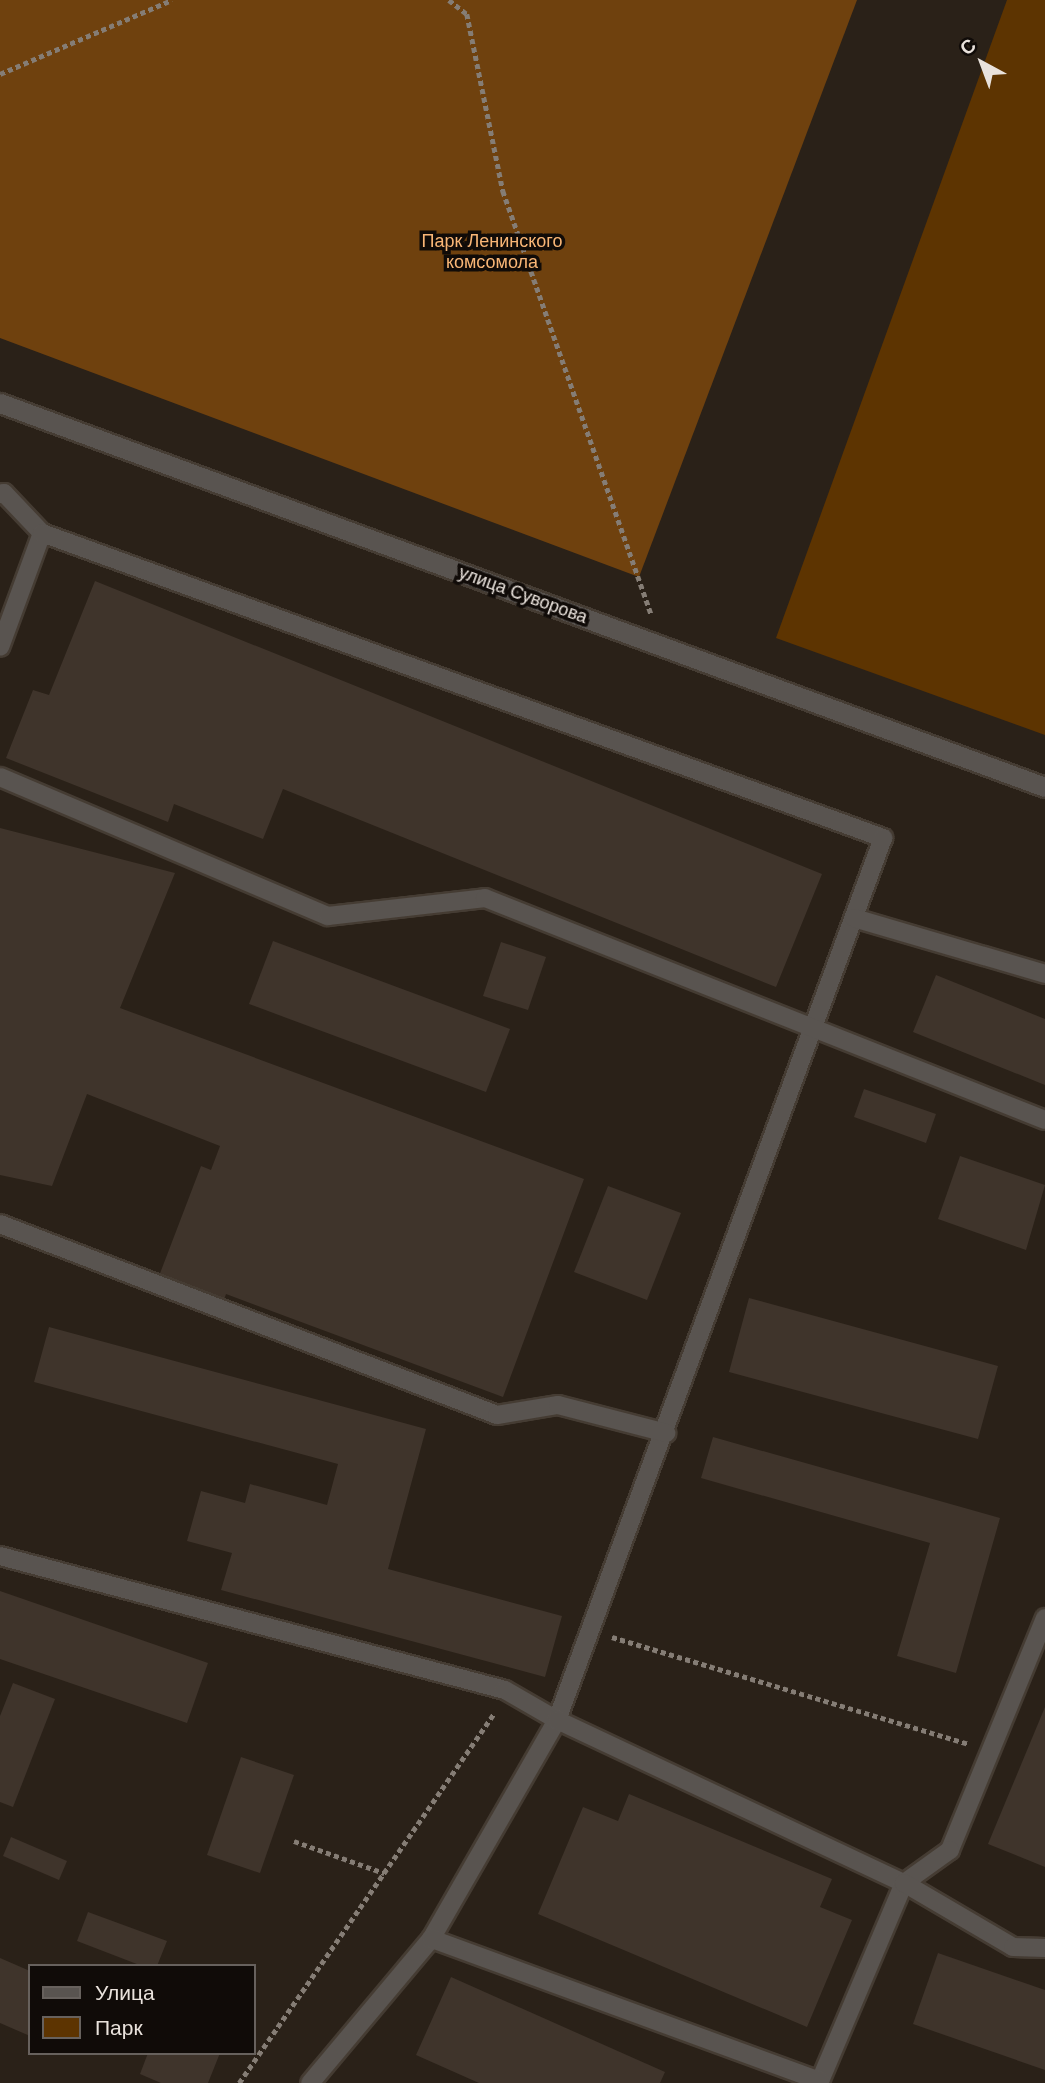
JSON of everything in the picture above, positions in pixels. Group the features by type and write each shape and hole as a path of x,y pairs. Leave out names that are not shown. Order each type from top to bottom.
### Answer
{"street":[{"name":"улица Суворова","path":"0,403 1045,787"}],"lane":[{"path":"0,494 4,493 42,533 883,838 666,1433 557,1720 431,1938 310,2083"},
{"path":"0,647 42,533"},
{"path":"0,777 328,916 485,898 1045,1120"},
{"path":"854,918 1045,974"},
{"path":"0,1224 497,1415 558,1405 666,1433"},
{"path":"0,1556 505,1690 557,1720 904,1883 1013,1947 1045,1948"},
{"path":"431,1938 820,2081 904,1883 950,1850 1045,1618"}],"path":[{"path":"0,74 172,0"},
{"path":"449,0 467,13 503,191 661,646"},
{"path":"591,1630 992,1751"},
{"path":"239,2083 503,1701"},
{"path":"294,1841 384,1873"}],"green space":[{"name":"Парк Ленинского комсомола","path":"0,0 857,0 639,577 0,338"},
{"path":"1007,0 1045,0 1045,735 776,638"}],"building":[{"path":"95,581 822,874 776,987 283,789 263,839 174,804 168,822 6,758 33,690 49,695"},
{"path":"0,828 175,873 120,1008 584,1179 503,1397 226,1294 224,1300 159,1276 201,1166 211,1170 220,1146 87,1094 52,1186 0,1175"},
{"path":"273,941 510,1029 486,1092 249,1004"},
{"path":"501,942 546,957 528,1010 483,996"},
{"path":"936,975 1045,1019 1045,1085 913,1032"},
{"path":"864,1089 936,1114 926,1143 854,1117"},
{"path":"960,1156 1045,1185 1026,1250 938,1219"},
{"path":"608,1186 681,1213 647,1300 574,1272"},
{"path":"749,1298 998,1366 978,1439 729,1372"},
{"path":"49,1327 426,1429 388,1569 562,1616 545,1677 221,1590 232,1553 187,1541 201,1491 245,1503 250,1484 327,1505 338,1464 34,1382"},
{"path":"713,1437 1000,1518 956,1673 897,1656 930,1543 701,1478"},
{"path":"0,1591 208,1663 187,1723 0,1659"},
{"path":"13,1683 55,1699 13,1807 0,1802 0,1716"},
{"path":"1045,1707 1045,1867 988,1844"},
{"path":"241,1757 294,1775 260,1873 207,1855"},
{"path":"629,1794 832,1879 820,1907 852,1920 807,2027 538,1914 583,1807 618,1821"},
{"path":"11,1837 67,1861 59,1880 3,1856"},
{"path":"88,1912 167,1941 158,1964 137,1964 77,1941"},
{"path":"938,1953 1045,1990 1045,2070 913,2024"},
{"path":"0,1958 28,1970 28,2035 0,2023"},
{"path":"451,1977 665,2072 660,2083 479,2083 416,2055"},
{"path":"147,2055 219,2055 208,2083 161,2083 140,2074"}]}
